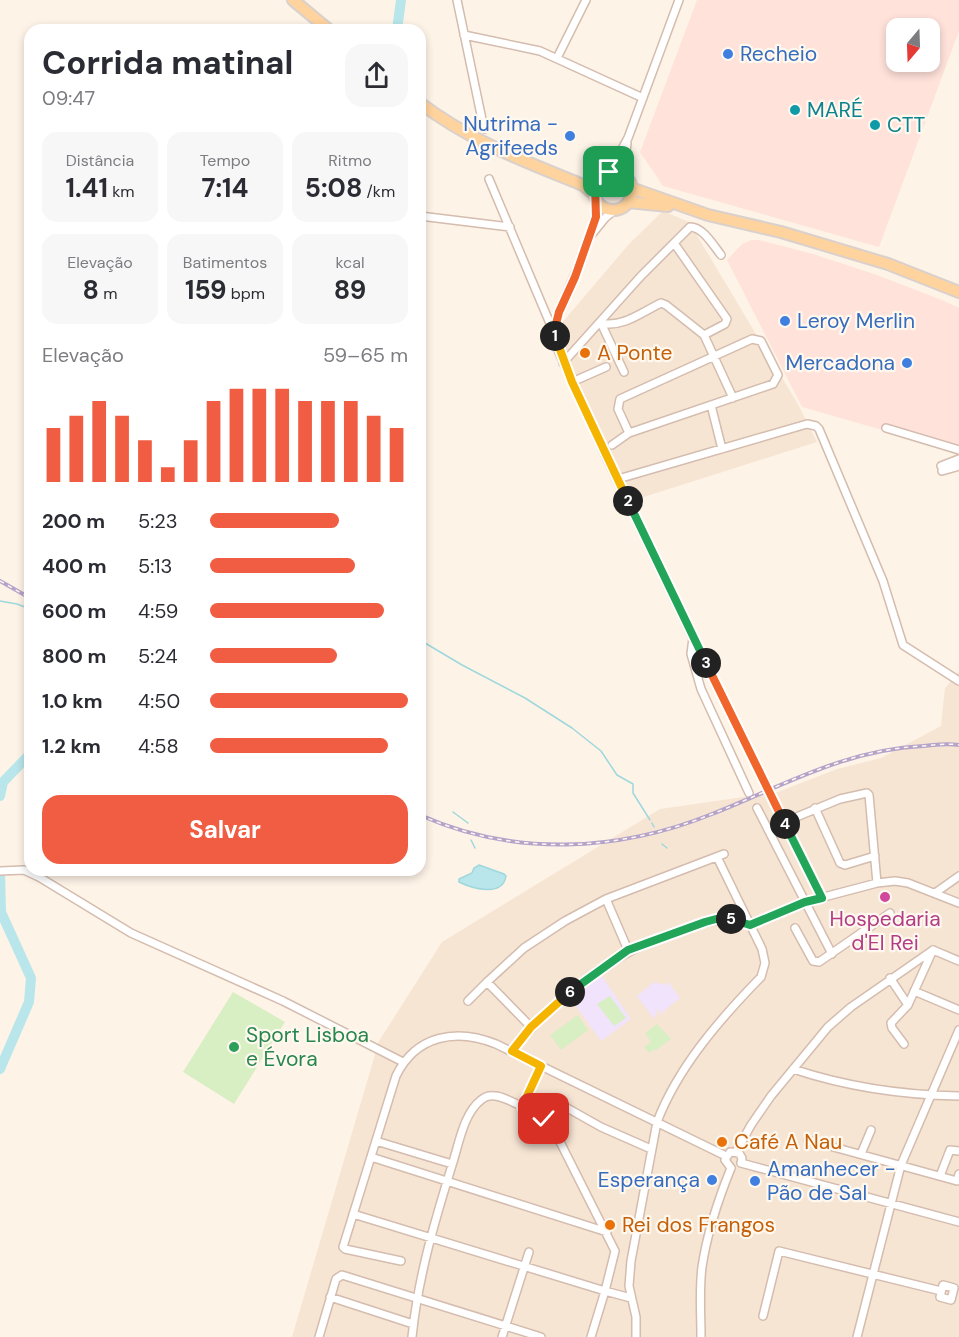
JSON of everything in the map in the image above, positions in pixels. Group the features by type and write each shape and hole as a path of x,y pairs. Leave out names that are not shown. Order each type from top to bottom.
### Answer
{"main road":[{"path":"293,0 322,24"},
{"path":"426,107 485,145 583,185 605,208 616,209 628,202 683,207"},
{"path":"540,168 597,180 609,172 623,176 631,188 683,207 838,248 888,264 958,292"},
{"path":"596,197 597,180"},
{"path":"628,202 631,188"}],"street":[{"path":"457,0 484,129"},
{"path":"557,58 586,0"},
{"path":"609,172 628,138 679,0"},
{"path":"464,35 523,46 557,58 643,98"},
{"path":"623,176 628,138"},
{"path":"489,179 555,335 563,363 607,459 822,898"},
{"path":"555,335 559,312 591,236 596,217 596,197"},
{"path":"591,236 605,218 616,209"},
{"path":"426,217 510,228"},
{"path":"563,363 641,276 690,227 696,228 721,255"},
{"path":"674,243 727,320 725,324 704,335"},
{"path":"601,322 612,324 626,321 663,303 704,335 733,398"},
{"path":"601,322 624,372"},
{"path":"607,459 612,445 629,433 773,384 778,375 761,341 752,339 620,399 618,409 629,433"},
{"path":"572,382 606,367"},
{"path":"711,405 722,449"},
{"path":"618,479 807,424 816,426 883,581 903,645 959,681"},
{"path":"886,428 959,450"},
{"path":"598,439 612,445"},
{"path":"959,459 941,469 959,466"},
{"path":"693,638 691,654 701,689 749,793"},
{"path":"794,818 815,808 864,792 869,795 877,883"},
{"path":"757,808 832,954"},
{"path":"815,808 840,863 845,865 875,856"},
{"path":"468,1001 524,948 565,921 606,899 721,855 765,957 764,971 702,1043 683,1072 657,1122 631,1260 630,1298 636,1317 636,1337"},
{"path":"3,870 24,870"},
{"path":"37,876 131,933 283,1000 403,1062"},
{"path":"935,893 959,876"},
{"path":"512,1051 531,1027 588,978 628,950 673,933 716,919 736,919 750,924 805,902 877,883 895,881 908,883 959,903"},
{"path":"606,899 628,950"},
{"path":"795,928 813,961 819,962 890,913"},
{"path":"933,950 959,961"},
{"path":"736,1152 758,1115 828,1027 890,978 933,950"},
{"path":"904,1044 891,1023 908,1005 933,950"},
{"path":"890,978 908,1005"},
{"path":"487,982 531,1027"},
{"path":"914,991 959,1010"},
{"path":"857,1337 901,1165 959,1030"},
{"path":"401,1261 343,1247 396,1076 403,1062 416,1049 446,1036 463,1035 481,1038 512,1051 726,1156"},
{"path":"522,1107 541,1066"},
{"path":"793,1069 883,1090 959,1096"},
{"path":"412,1337 417,1298 430,1237 452,1164 468,1117 480,1100 491,1095 522,1107 550,1123 607,1232 615,1255 591,1337"},
{"path":"553,1101 601,1127 651,1149"},
{"path":"861,1154 871,1130"},
{"path":"808,1140 957,1181 959,1174"},
{"path":"376,1141 452,1164"},
{"path":"940,1176 950,1149 959,1151"},
{"path":"730,1152 736,1152 741,1155 741,1163 736,1168 731,1168 726,1163 726,1156 730,1152"},
{"path":"371,1157 607,1232"},
{"path":"741,1163 959,1222"},
{"path":"701,1337 701,1285 706,1247 718,1202 731,1168"},
{"path":"353,1214 630,1298"},
{"path":"763,1316 778,1251 941,1291"},
{"path":"502,1337 529,1252"},
{"path":"320,1337 336,1279 342,1275 539,1337"},
{"path":"330,1297 413,1324"}],"shaded area":[{"path":"697,0 959,0 959,31 879,247 663,186 640,152"},
{"path":"663,211 689,222 799,406 817,442 625,503 551,348 561,324 629,244"},
{"path":"751,240 813,254 877,275 959,308 959,452 802,407 727,260 742,244"},
{"path":"959,672 959,1337 292,1337 379,1041 442,942 660,809 778,792 837,769 881,758 941,726 945,688"},
{"path":"602,976 631,1019 601,1041 571,999"},
{"path":"654,982 665,985 668,982 680,998 658,1016 660,1010 658,1009 654,1019 637,996"}],"green space":[{"name":"Sport Lisboa e Évora","path":"233,992 285,1022 234,1104 183,1072"},
{"path":"610,996 626,1018 614,1026 597,1004"},
{"path":"578,1015 588,1030 561,1050 550,1035"},
{"path":"657,1024 671,1039 649,1053 644,1047 651,1042 645,1033"}],"water":[{"path":"479,865 504,874 506,876 504,883 487,890 459,882 459,879 472,873"}],"waterway":[{"path":"398,24 401,0"},
{"path":"0,601 24,607"},
{"path":"426,644 525,698 572,728 601,751 617,775 633,784 633,793 650,820"},
{"path":"0,796 3,782 24,760"},
{"path":"453,812 468,823"},
{"path":"652,823 654,827"},
{"path":"471,840 475,848"},
{"path":"662,844 667,848"},
{"path":"0,871 1,912 31,978 29,1002 0,1069"}],"railway":[{"path":"0,581 24,595"},
{"path":"426,817 456,829 492,838 529,843 603,842 676,827 814,771 867,754 941,744 959,745"}],"place":[{"name":"Recheio","path":"728,54"},
{"name":"MARÉ","path":"795,110"},
{"name":"CTT","path":"875,125"},
{"name":"Nutrima - Agrifeeds","path":"570,136"},
{"name":"Leroy Merlin","path":"785,321"},
{"name":"A Ponte","path":"585,353"},
{"name":"Mercadona","path":"907,363"},
{"name":"Hospedaria d'El Rei","path":"885,897"},
{"name":"Sport Lisboa e Évora","path":"234,1047"},
{"name":"Café A Nau","path":"722,1142"},
{"name":"Esperança","path":"712,1180"},
{"name":"Amanhecer - Pão de Sal","path":"755,1181"},
{"name":"Rei dos Frangos","path":"610,1225"}],"route":[{"path":"544,1119 522,1107 541,1066 512,1051 531,1027 566,995 628,950 716,919 736,919 750,925 805,902 822,898 607,459 563,363 557,344 556,321 591,236 596,217 595,184 609,172"}]}
